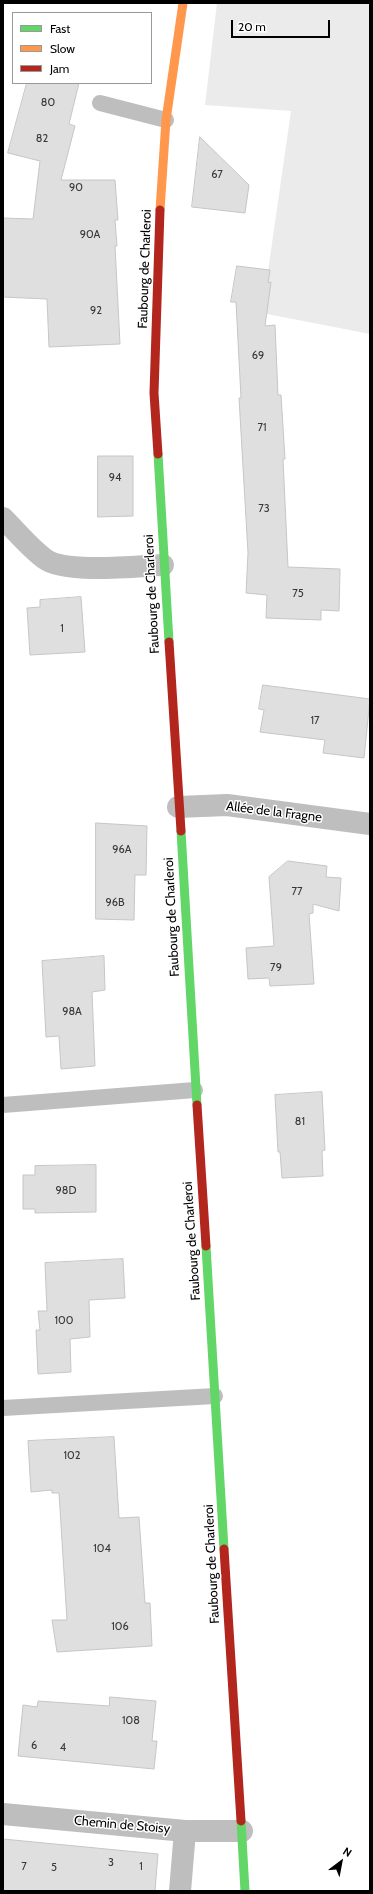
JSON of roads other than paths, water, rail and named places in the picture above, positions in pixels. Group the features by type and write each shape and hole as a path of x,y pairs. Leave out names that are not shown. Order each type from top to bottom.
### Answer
{"main road":[{"name":"Faubourg de Charleroi","path":"183,3 166,120 158,235 154,393 163,564 245,1891"}],"street":[{"path":"3,518 46,560 60,566 78,568 163,564"},
{"name":"Allée de la Fragne","path":"178,807 227,805 370,824"},
{"name":"Chemin de Stoisy","path":"3,1814 185,1831 242,1831"},
{"path":"180,1891 185,1831"}],"lane":[{"path":"100,103 166,120"},
{"path":"3,1105 195,1090"},
{"path":"3,1408 215,1396"}]}
